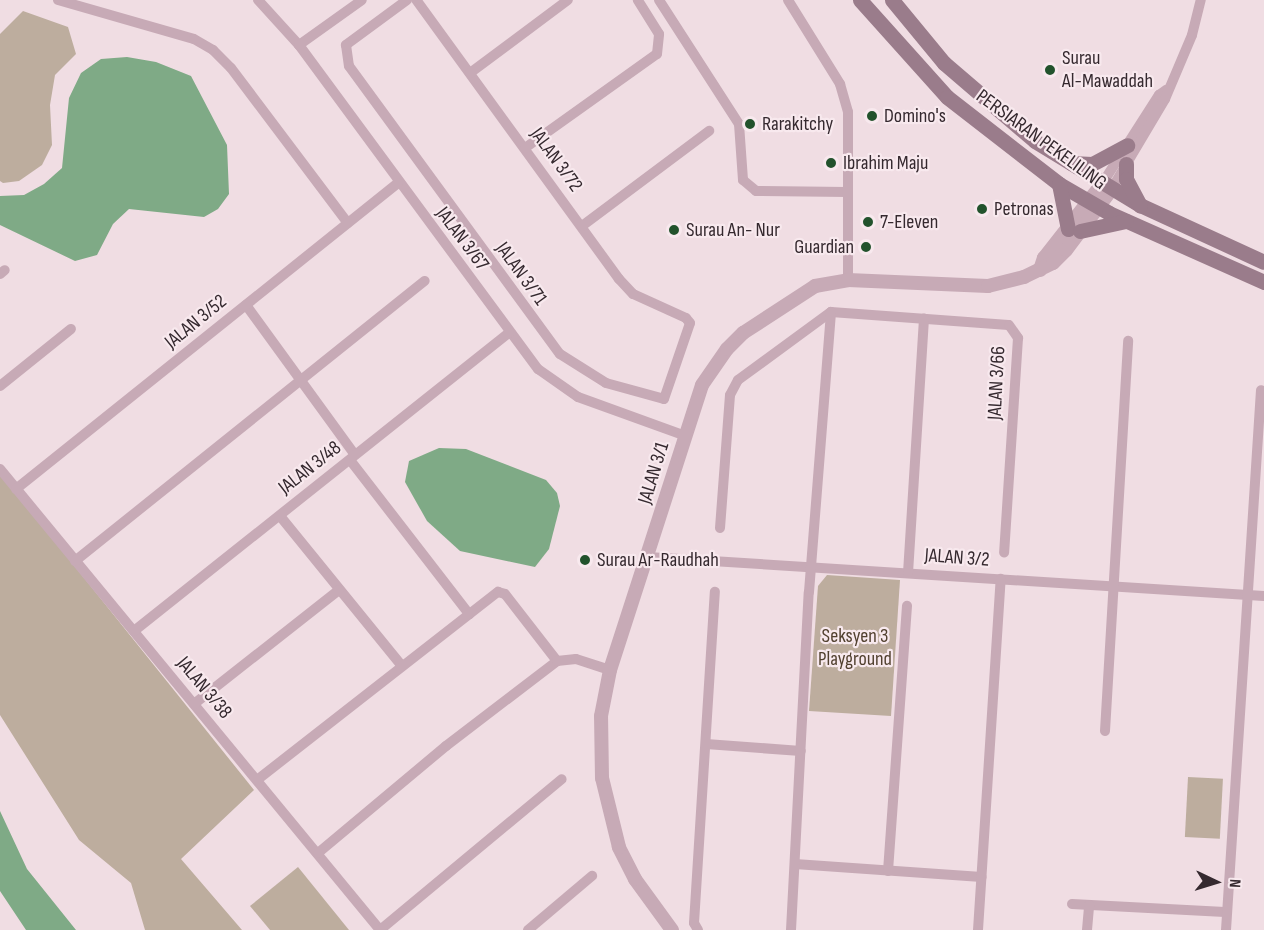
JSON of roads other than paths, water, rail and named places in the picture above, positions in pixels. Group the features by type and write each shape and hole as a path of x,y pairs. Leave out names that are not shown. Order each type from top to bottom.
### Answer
{"main road":[{"name":"PERSIARAN PEKELILING","path":"860,0 947,97 1059,184 1093,205 1126,221 1264,282"},
{"name":"PERSIARAN PEKELILING","path":"892,0 956,74 1035,141 1106,187 1140,205 1264,262"},
{"path":"1068,163 1092,164 1127,145"},
{"path":"1126,164 1126,179 1140,205"},
{"path":"1059,184 1074,230 1126,221"}],"street":[{"path":"58,0 194,39 213,50 231,68 348,223"},
{"name":"JALAN 3/67","path":"258,0 299,45 398,183 538,369 578,397 686,436"},
{"path":"299,45 362,0"},
{"name":"JALAN 3/71","path":"407,0 346,45 349,66 560,354 606,383 664,399 690,330 686,318"},
{"name":"JALAN 3/72","path":"416,0 633,294 686,318"},
{"path":"470,73 568,0"},
{"path":"659,0 739,124 743,180 756,191 847,192"},
{"path":"788,0 844,98 849,128 848,280"},
{"path":"1106,187 1127,145 1166,90 1192,35 1201,0"},
{"path":"525,148 657,54 659,34 640,2"},
{"path":"1106,187 1126,164 1165,99 1166,90"},
{"path":"582,226 710,131"},
{"name":"JALAN 3/52","path":"16,489 398,183"},
{"name":"JALAN 3/1","path":"672,930 635,879 619,846 609,813 600,747 610,670 702,385 727,349 771,311 800,294 829,282 848,280 988,286 1040,270 1044,258 1074,230 1106,187"},
{"path":"75,561 425,281"},
{"path":"246,305 301,381 352,458 469,614"},
{"path":"720,528 730,395 738,380 831,312"},
{"path":"791,930 811,567 831,312"},
{"name":"JALAN 3/66","path":"831,312 1009,325 1018,338 1004,553"},
{"path":"908,573 924,319"},
{"path":"0,386 70,329"},
{"name":"JALAN 3/48","path":"134,631 509,333"},
{"path":"1105,730 1128,341"},
{"path":"1226,930 1225,912 1261,390"},
{"name":"JALAN 3/38","path":"0,469 380,930"},
{"path":"279,516 402,666"},
{"name":"JALAN 3/2","path":"648,557 1264,596"},
{"path":"978,930 1001,579"},
{"path":"194,704 339,590"},
{"path":"257,780 498,592 505,594 557,661"},
{"path":"698,930 694,923 715,592"},
{"path":"888,871 907,606"},
{"path":"318,853 446,746 557,661 576,659 610,670"},
{"path":"706,744 801,751"},
{"path":"380,930 562,779"},
{"path":"795,864 982,877"},
{"path":"528,930 592,876"},
{"path":"1071,904 1225,912"},
{"path":"1087,930 1089,905"}],"place":[{"name":"Surau Al-Mawaddah","path":"1050,70"},
{"name":"Domino's","path":"872,116"},
{"name":"Rarakitchy","path":"750,124"},
{"name":"Ibrahim Maju","path":"831,163"},
{"name":"Petronas","path":"982,209"},
{"name":"7-Eleven","path":"868,222"},
{"name":"Surau An- Nur","path":"674,230"},
{"name":"Guardian","path":"866,247"},
{"name":"Surau Ar-Raudhah","path":"585,560"}],"park label":[{"name":"Seksyen 3 Playground","path":"855,648"}]}
